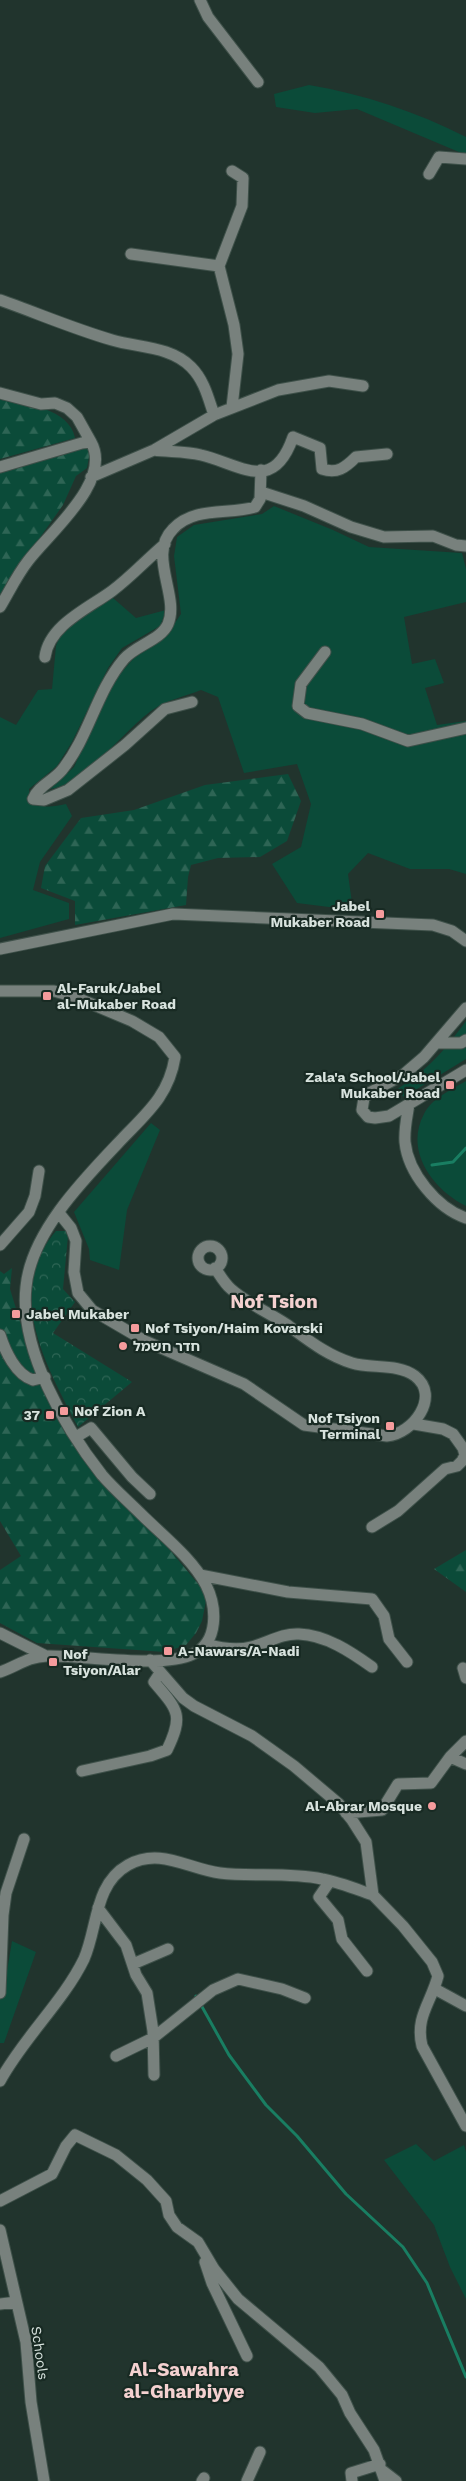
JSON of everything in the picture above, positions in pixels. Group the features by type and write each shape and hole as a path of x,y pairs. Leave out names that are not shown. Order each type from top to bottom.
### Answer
{"street":[{"path":"200,0 208,17 258,82"},
{"path":"429,174 439,157 466,159"},
{"path":"232,171 243,178 244,193 242,206 219,266 234,325 238,354 232,407"},
{"path":"131,254 219,266"},
{"path":"0,300 112,340 158,348 176,357 190,366 202,380 214,415"},
{"path":"91,477 154,450 214,415 278,390 312,383 329,382 363,386"},
{"path":"0,393 42,404 55,404 67,408 76,417 96,452 96,465 84,496 27,562 0,608"},
{"path":"154,450 200,455 237,469 269,470 285,459 293,437 320,448 322,469 332,472 346,467 356,457 387,454"},
{"path":"0,467 91,442"},
{"path":"192,702 165,709 125,745 68,790 44,800 32,799 36,792 61,772 74,752 111,675 126,656 162,632 168,624 171,609 163,567 166,544 172,529 187,518 214,511 245,510 255,507 260,499 261,470"},
{"path":"261,492 304,506 351,527 384,537 433,536 456,545 466,546"},
{"path":"45,657 46,648 54,635 99,598 112,591 166,544"},
{"path":"325,652 301,684 298,706 307,713 362,724 408,741 466,728"},
{"path":"0,948 149,918 190,913 433,925 452,931 466,941"},
{"path":"0,991 54,991 75,997 132,1021 159,1037 176,1057 173,1075 159,1101 108,1153 59,1213 34,1256 26,1287 25,1311 30,1336 45,1378 76,1437 104,1476 200,1575 209,1593 214,1614 214,1625 206,1644 195,1654 180,1658 150,1660 48,1656 30,1658 3,1670"},
{"path":"466,1008 437,1043 403,1075 371,1092 364,1098 362,1110 368,1117 389,1116 466,1070"},
{"path":"437,1043 462,1043 466,1040"},
{"path":"409,1104 405,1126 406,1144 410,1159 429,1191 444,1206 466,1218"},
{"path":"0,1245 29,1212 35,1196 39,1171"},
{"path":"59,1213 71,1228 76,1241 74,1272 78,1293 85,1304 104,1317 145,1341 250,1388 304,1425 387,1436 400,1434 414,1424 424,1404 425,1393 416,1377 402,1370 350,1363 326,1352 231,1289 216,1268 221,1262 221,1254 215,1247 202,1243"},
{"path":"0,1335 3,1345 19,1371 33,1380 45,1378"},
{"path":"372,1527 398,1511 445,1469 457,1466 462,1461 464,1455 463,1448 453,1434 443,1428 414,1424"},
{"path":"76,1437 92,1428 132,1477 150,1494"},
{"path":"200,1575 288,1592 372,1599 384,1616 389,1639 407,1662"},
{"path":"0,1633 35,1652 48,1656"},
{"path":"206,1644 225,1649 250,1648 272,1639 299,1634 324,1640 348,1650 372,1667"},
{"path":"3,1670 16,1650 13,1640"},
{"path":"150,1660 183,1698 194,1706 252,1736 294,1766 346,1813 366,1842 373,1895"},
{"path":"82,1771 150,1756 166,1750 176,1731 175,1707 154,1682 160,1673"},
{"path":"346,1813 382,1810 398,1784 431,1783 450,1757 466,1741"},
{"path":"450,1757 466,1764"},
{"path":"0,1993 3,1915 6,1893 24,1839"},
{"path":"0,2081 21,2047 74,1977 85,1957 98,1908 108,1884 128,1865 156,1858 172,1859 221,1873 262,1873 330,1881 373,1895 403,1926 432,1962 438,1976 435,1989 420,2020 419,2034 422,2046 466,2126"},
{"path":"330,1881 319,1897 338,1920 342,1939 367,1971"},
{"path":"98,1908 126,1945 147,1993 153,2038 154,2075"},
{"path":"133,1964 168,1949"},
{"path":"116,2056 153,2038 213,1990 238,1980 282,1989 305,1998"},
{"path":"435,1989 466,2006"},
{"path":"0,2201 52,2174 69,2142 75,2135 116,2155 147,2180 166,2201 169,2215 177,2227 198,2242 214,2269 238,2299 320,2367 332,2381 374,2450 382,2472"},
{"name":"Schools","path":"0,2230 3,2260 26,2342 31,2402 44,2481"},
{"path":"198,2242 212,2283 247,2356"},
{"path":"0,2304 16,2302"},
{"path":"247,2481 260,2452"},
{"path":"352,2481 351,2473 382,2472 396,2481"}],"green space":[{"path":"309,85 349,93 389,105 447,128 466,137 466,155 357,109 315,113 276,107 274,94"},
{"path":"0,400 33,405 55,414 65,420 75,438 0,459"},
{"path":"85,443 90,451 87,468 76,476 63,505 0,594 0,472 66,454"},
{"path":"274,506 369,547 462,553 466,569 466,602 404,617 412,664 435,659 444,683 425,688 437,725 466,721 466,874 449,869 410,869 368,853 348,874 353,910 297,903 272,864 301,847 311,804 297,764 244,773 218,697 201,690 154,709 77,778 50,789 74,767 113,682 134,658 168,633 181,614 174,556 177,537 194,525 262,514"},
{"path":"105,591 136,618 166,610 160,626 122,648 108,668 72,742 57,766 29,789 30,800 34,803 47,806 66,804 72,816 40,862 33,890 69,903 69,919 0,938 0,717 16,725 38,690 52,689 56,646 65,623"},
{"path":"288,774 301,801 287,841 260,857 218,858 191,865 186,905 75,925 75,901 41,888 45,866 81,818 134,810 205,785"},
{"path":"466,1021 466,1059 404,1097 396,1090 418,1075 435,1059"},
{"path":"466,1081 466,1206 454,1199 433,1180 425,1168 417,1142 419,1128 427,1108 442,1095"},
{"path":"151,1123 160,1130 127,1210 119,1270 90,1260 89,1249 74,1212"},
{"path":"56,1231 66,1231 68,1236 63,1289 75,1302 53,1333 132,1382 78,1427 43,1355 31,1304 33,1279 40,1254"},
{"path":"12,1268 10,1289 33,1364 61,1419 204,1591 206,1601 202,1621 196,1633 186,1645 165,1652 37,1643 0,1623 0,1570 21,1556 0,1521 0,1271 4,1274"},
{"path":"466,1550 466,1592 434,1569"},
{"path":"12,1941 36,1952 4,2043 0,2043 0,1989 4,1989"},
{"path":"416,2144 434,2161 464,2145 466,2152 466,2299 450,2267 434,2225 384,2160"}],"waterway":[{"path":"432,1165 453,1162 466,1148"},
{"path":"196,1996 229,2055 266,2105 297,2136 346,2194 403,2247 427,2283 466,2377"}],"place":[{"name":"Jabel Mukaber Road","path":"380,914"},
{"name":"Al-Faruk/Jabel al-Mukaber Road","path":"47,996"},
{"name":"Zala'a School/Jabel Mukaber Road","path":"450,1085"},
{"name":"Jabel Mukaber","path":"16,1314"},
{"name":"Nof Tsiyon/Haim Kovarski","path":"135,1328"},
{"name":"חדר חשמל","path":"123,1346"},
{"name":"Nof Zion A","path":"64,1411"},
{"name":"37","path":"50,1415"},
{"name":"Nof Tsiyon Terminal","path":"390,1426"},
{"name":"A-Nawars/A-Nadi","path":"168,1651"},
{"name":"Nof Tsiyon/Alar","path":"53,1662"},
{"name":"Al-Abrar Mosque","path":"432,1806"}],"district":[{"name":"Nof Tsion","path":"274,1301"},
{"name":"Al-Sawahra al-Gharbiyye","path":"184,2380"}]}
